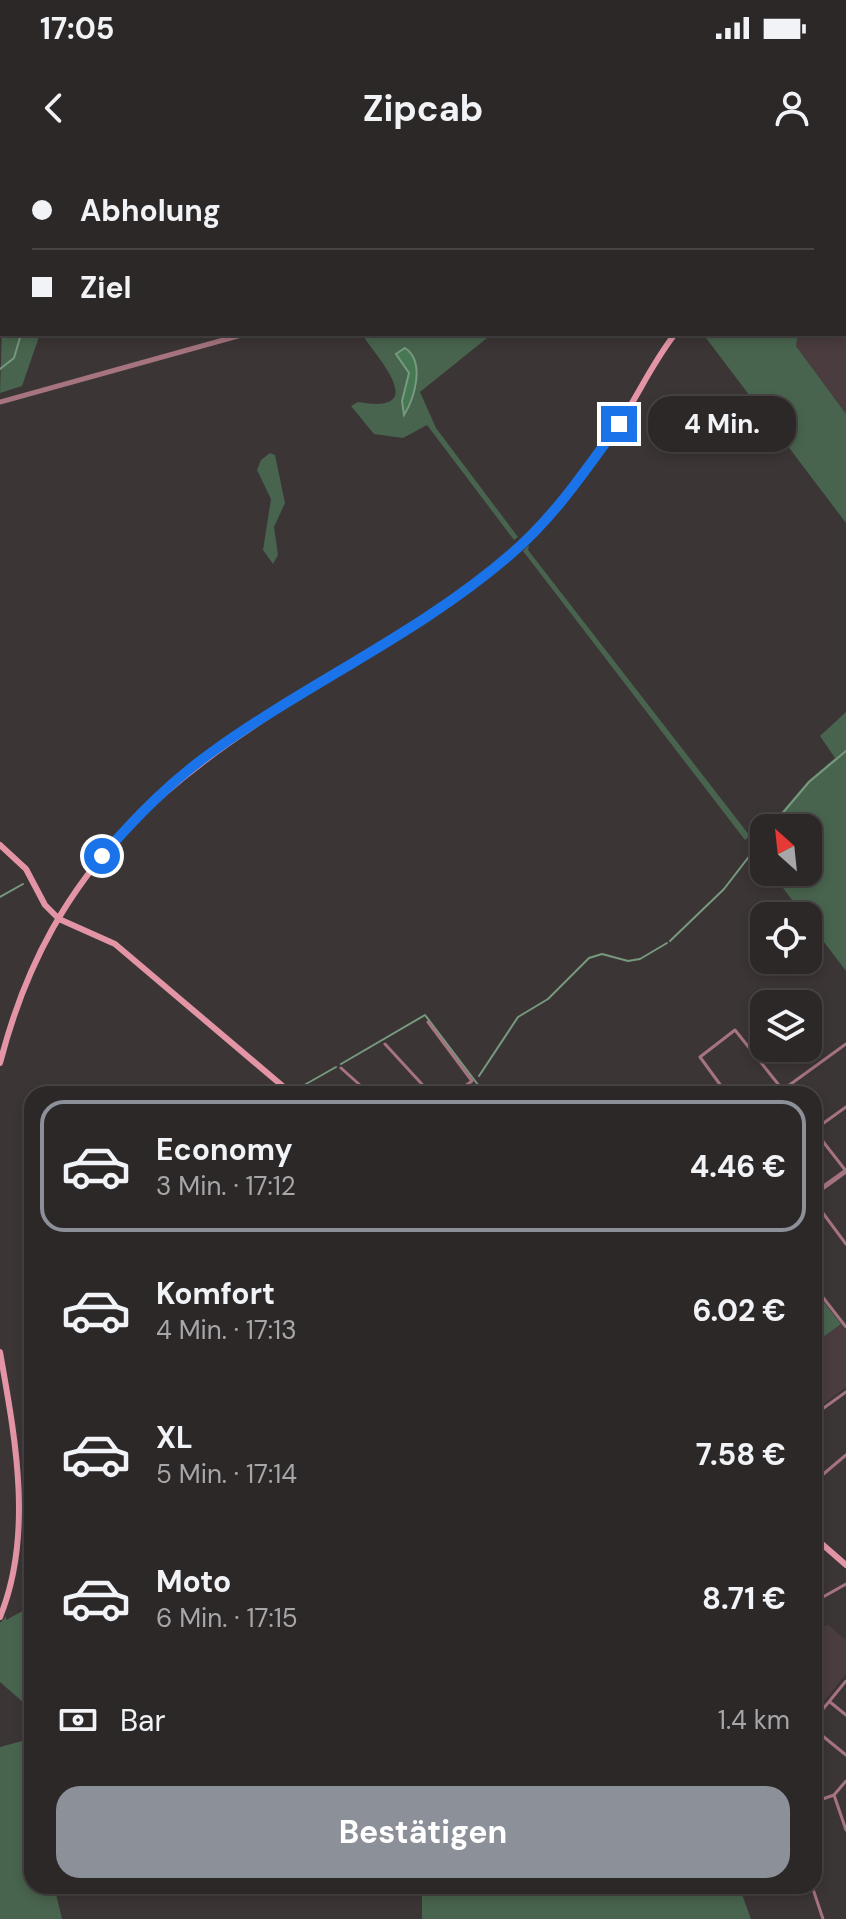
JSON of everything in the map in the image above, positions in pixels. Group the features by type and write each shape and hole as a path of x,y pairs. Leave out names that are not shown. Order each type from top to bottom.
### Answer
{"main road":[{"path":"0,1063 24,990 59,919 102,856 138,815 189,769 248,727 422,621 512,553 570,493 619,424 674,336"},
{"path":"0,845 26,869 45,905 59,919 115,944 283,1086"},
{"path":"0,1352 15,1444 18,1506 13,1569 0,1617"},
{"path":"822,1544 846,1565"}],"street":[{"path":"0,402 238,336"},
{"path":"428,1022 472,1081 465,1086"},
{"path":"721,1086 700,1057 737,1030 781,1086"},
{"path":"385,1044 424,1086"},
{"path":"787,1086 846,1044"},
{"path":"341,1068 361,1086"},
{"path":"822,1124 846,1107"},
{"path":"822,1140 846,1171 822,1188"},
{"path":"822,1212 846,1244"},
{"path":"822,1296 846,1327"},
{"path":"822,1409 846,1392"},
{"path":"822,1475 846,1455"},
{"path":"822,1598 846,1584"},
{"path":"822,1710 846,1681"},
{"path":"829,1701 846,1715"},
{"path":"822,1736 846,1755"},
{"path":"822,1799 834,1795 846,1781"},
{"path":"834,1795 846,1830"},
{"path":"815,1894 823,1919"}],"shaded area":[{"path":"2,336 39,336 22,386 0,393"},
{"path":"367,336 490,336 420,392 436,428 518,537 514,540 427,425 403,438 374,434 351,406 358,402 379,404 391,401 395,394 390,374 365,339"},
{"path":"705,336 798,336 796,346 846,414 846,523"},
{"path":"798,336 846,336 846,414 796,346"},
{"path":"405,348 411,354 417,371 414,390 404,415 402,401 409,373 396,354"},
{"path":"270,453 275,455 285,503 274,527 278,555 273,564 263,550 271,499 257,470 261,460"},
{"path":"529,545 528,550 750,836 745,840 523,551"},
{"path":"846,712 846,971 822,939 822,902 794,902 782,886 822,886 822,814 780,814 809,780 835,758 820,736"},
{"path":"822,1300 841,1324 822,1338"},
{"path":"841,1324 846,1331 846,1387 822,1405 822,1338"},
{"path":"24,1610 24,1703 0,1682 0,1623 6,1616 6,1620"},
{"path":"828,1625 846,1640 846,1674 822,1703 822,1627"},
{"path":"22,1741 24,1748 24,1894 56,1894 62,1919 0,1919 0,1747"},
{"path":"422,1894 742,1894 751,1919 422,1919"}],"waterway":[{"path":"0,369 14,358 20,336"},
{"path":"782,814 809,782 846,751"},
{"path":"670,941 724,889 750,855"},
{"path":"0,897 23,884"},
{"path":"479,1076 518,1017 548,999 589,958 602,954 628,961 640,959 667,943"},
{"path":"341,1064 425,1015 479,1086"},
{"path":"303,1086 336,1067"}],"route":[{"path":"102,856 138,815 189,769 248,727 422,621 512,553 570,493 619,424"}]}
